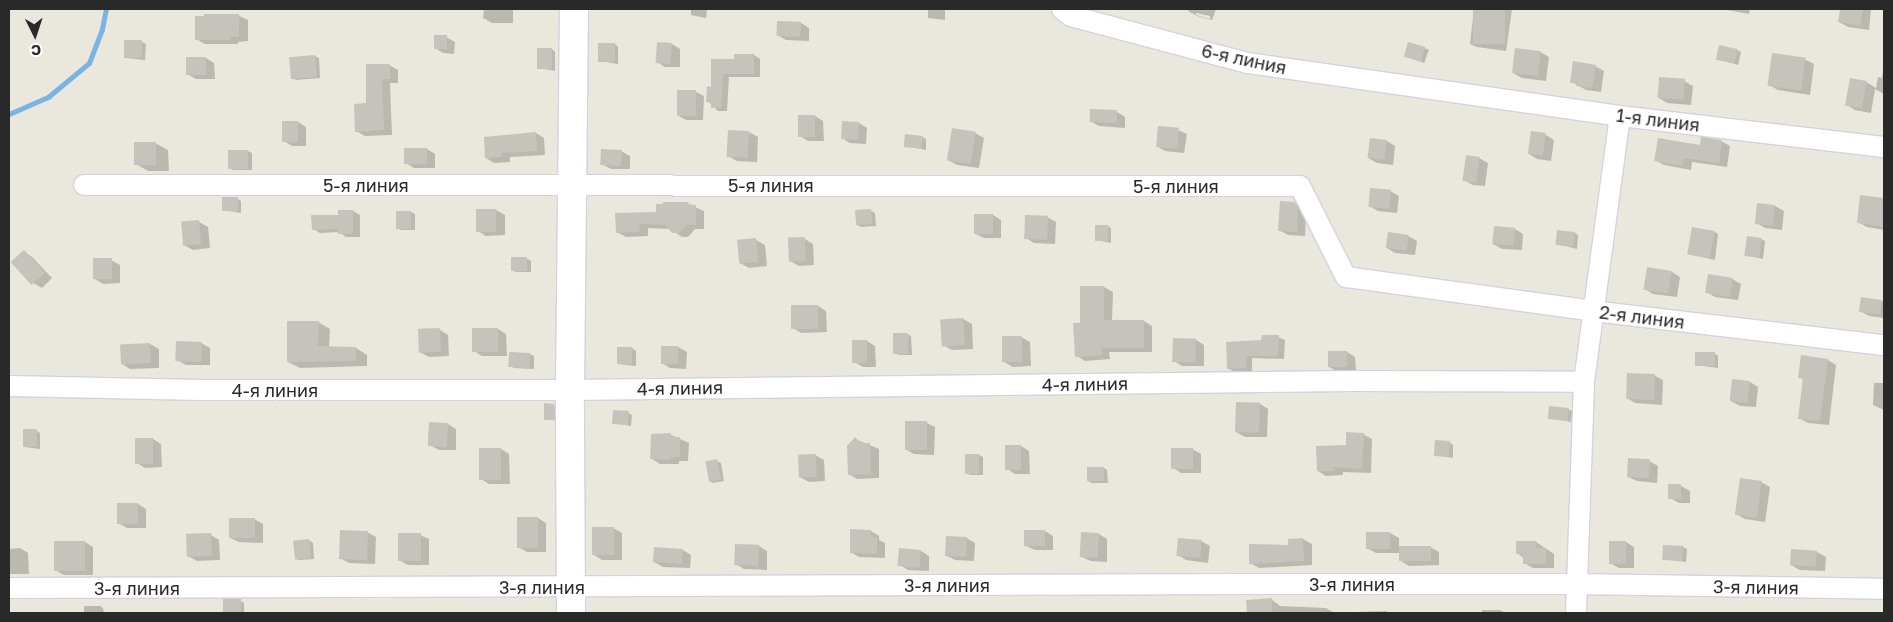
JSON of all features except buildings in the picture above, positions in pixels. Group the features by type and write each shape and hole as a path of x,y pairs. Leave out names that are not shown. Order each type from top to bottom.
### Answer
{"street":[{"path":"571,600 570,390 574,9"},
{"name":"6-я линия","path":"1062,9 1071,16 1248,64 1432,89"},
{"name":"1-я линия","path":"1432,89 1620,116 1884,147"},
{"path":"1576,613 1584,382 1620,116"},
{"name":"5-я линия","path":"84,185 1300,186 1346,277 1401,285"},
{"name":"2-я линия","path":"1401,285 1593,311 1884,344"},
{"name":"4-я линия","path":"9,386 202,390 570,390 1352,382 1584,382"},
{"name":"3-я линия","path":"9,588 571,600 1576,584 1884,590"}],"waterway":[{"path":"9,114 48,97 89,63 102,29 106,9"}]}
